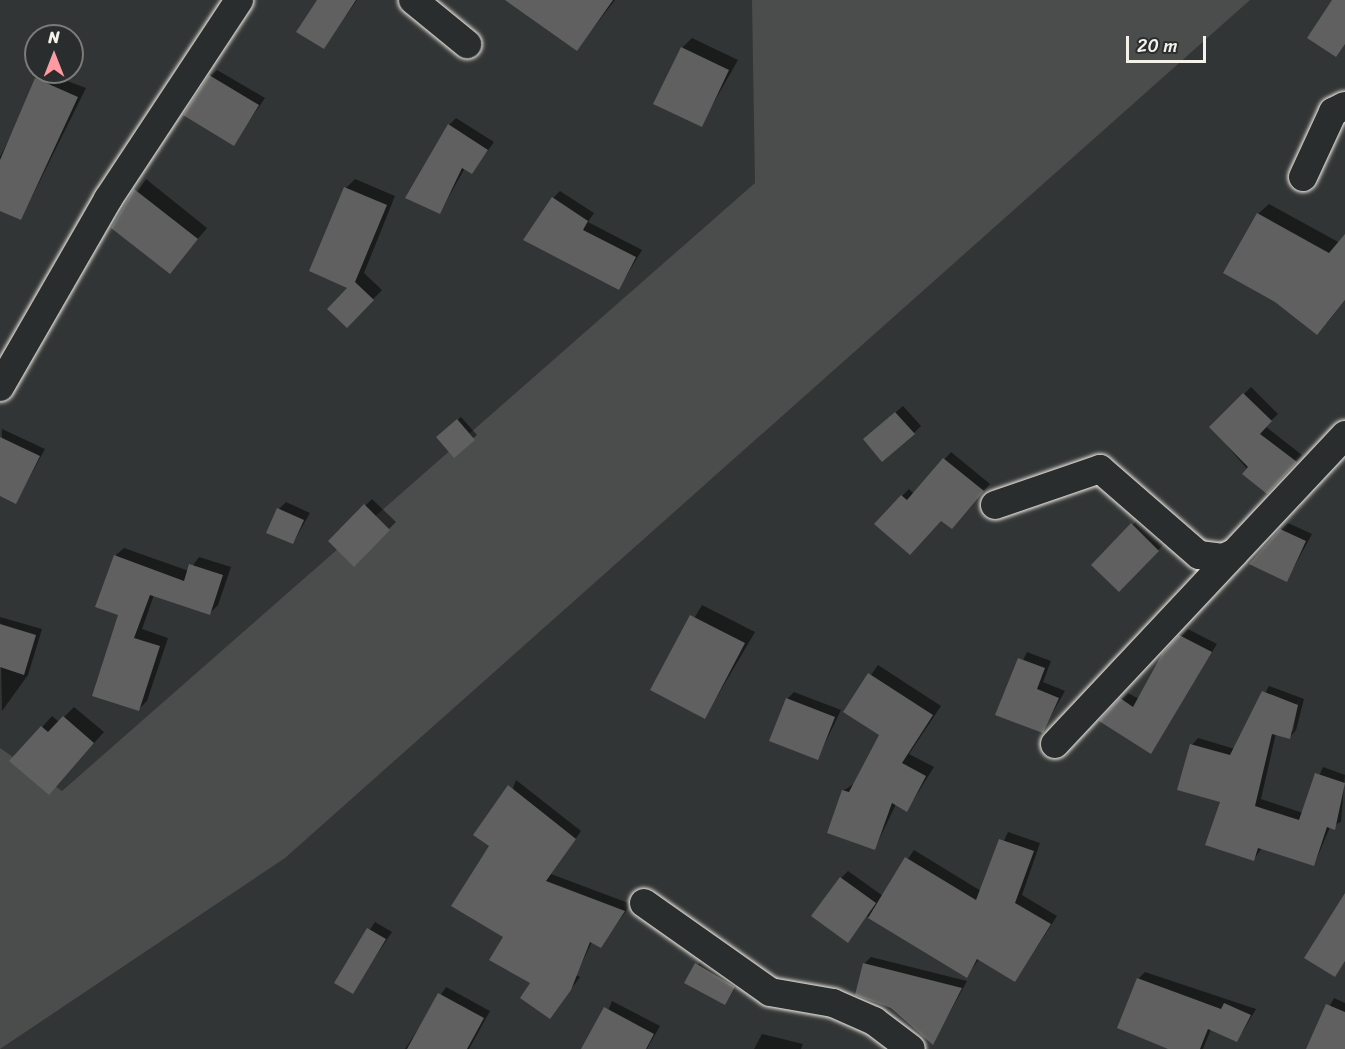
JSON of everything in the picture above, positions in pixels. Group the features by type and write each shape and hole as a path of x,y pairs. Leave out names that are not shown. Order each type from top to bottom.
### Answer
{"street":[{"path":"0,387 108,199 239,0"},
{"path":"413,0 466,44"},
{"path":"1303,177 1334,112 1345,106"},
{"path":"1055,744 1130,671 1234,553 1345,435"},
{"path":"995,505 1100,470 1199,555 1223,558 1234,553"},
{"path":"644,903 770,992 833,1003 874,1021 911,1049"}],"shaded area":[{"path":"752,0 1250,0 285,858 0,1049 0,748 62,791 755,183"}],"building":[{"path":"317,0 356,0 324,49 296,32"},
{"path":"505,0 613,0 577,51"},
{"path":"1332,0 1345,0 1345,44 1336,57 1307,38"},
{"path":"681,47 729,70 702,127 653,104"},
{"path":"209,75 259,105 234,146 183,115"},
{"path":"32,84 49,84 78,97 21,220 0,211 0,160"},
{"path":"448,124 488,150 472,174 462,168 440,214 405,198"},
{"path":"344,187 387,205 355,282 374,300 347,328 327,309 347,288 309,271"},
{"path":"134,189 198,239 170,274 111,228"},
{"path":"552,197 588,221 583,230 636,257 619,290 523,240"},
{"path":"1257,213 1329,253 1345,234 1345,300 1317,335 1275,302 1223,273"},
{"path":"1243,393 1272,421 1260,434 1297,462 1267,494 1242,474 1248,467 1209,427"},
{"path":"895,412 915,434 882,462 863,439"},
{"path":"457,419 475,440 454,458 436,437"},
{"path":"0,437 40,456 16,504 0,496"},
{"path":"943,458 984,491 952,529 941,521 910,555 874,524 901,495 907,500"},
{"path":"364,504 390,530 354,567 328,541"},
{"path":"277,508 304,520 293,544 266,533"},
{"path":"1131,523 1159,551 1119,592 1091,565"},
{"path":"1280,529 1306,541 1287,582 1249,564"},
{"path":"114,555 184,581 189,564 223,575 210,615 150,595 134,638 160,646 139,711 92,696 118,615 95,607"},
{"path":"690,615 745,643 705,719 650,690"},
{"path":"0,624 36,635 24,675 0,667"},
{"path":"1179,635 1212,652 1151,754 1099,721 1120,698 1133,707 1162,654"},
{"path":"1018,658 1045,668 1037,689 1059,698 1043,733 995,715"},
{"path":"868,673 933,715 902,763 926,776 907,812 892,803 875,850 827,833 842,790 849,792 879,735 843,712"},
{"path":"1262,691 1298,705 1290,739 1272,734 1255,806 1299,820 1315,773 1345,783 1335,830 1327,827 1314,866 1258,848 1254,861 1205,845 1220,802 1177,790 1190,744 1230,755"},
{"path":"786,698 835,717 818,760 769,741"},
{"path":"63,716 94,743 49,795 9,761 41,726 48,732"},
{"path":"508,785 576,839 546,881 625,911 601,948 590,942 571,990 550,1019 520,998 530,983 489,960 503,937 451,906 489,846 473,835"},
{"path":"999,839 1034,851 1015,903 1051,924 1015,982 977,959 967,978 868,918 905,857 976,900"},
{"path":"840,877 876,903 848,943 811,916"},
{"path":"1345,893 1345,961 1335,977 1304,958"},
{"path":"367,928 386,939 353,994 334,983"},
{"path":"695,963 735,987 725,1005 684,983"},
{"path":"863,963 962,988 933,1045 891,1008 855,995"},
{"path":"1137,978 1221,1009 1224,1003 1251,1015 1237,1042 1208,1029 1200,1049 1168,1049 1117,1028"},
{"path":"438,993 484,1018 467,1049 407,1049"},
{"path":"1326,1004 1345,1012 1345,1049 1306,1049"},
{"path":"604,1007 654,1034 646,1049 581,1049"}]}
